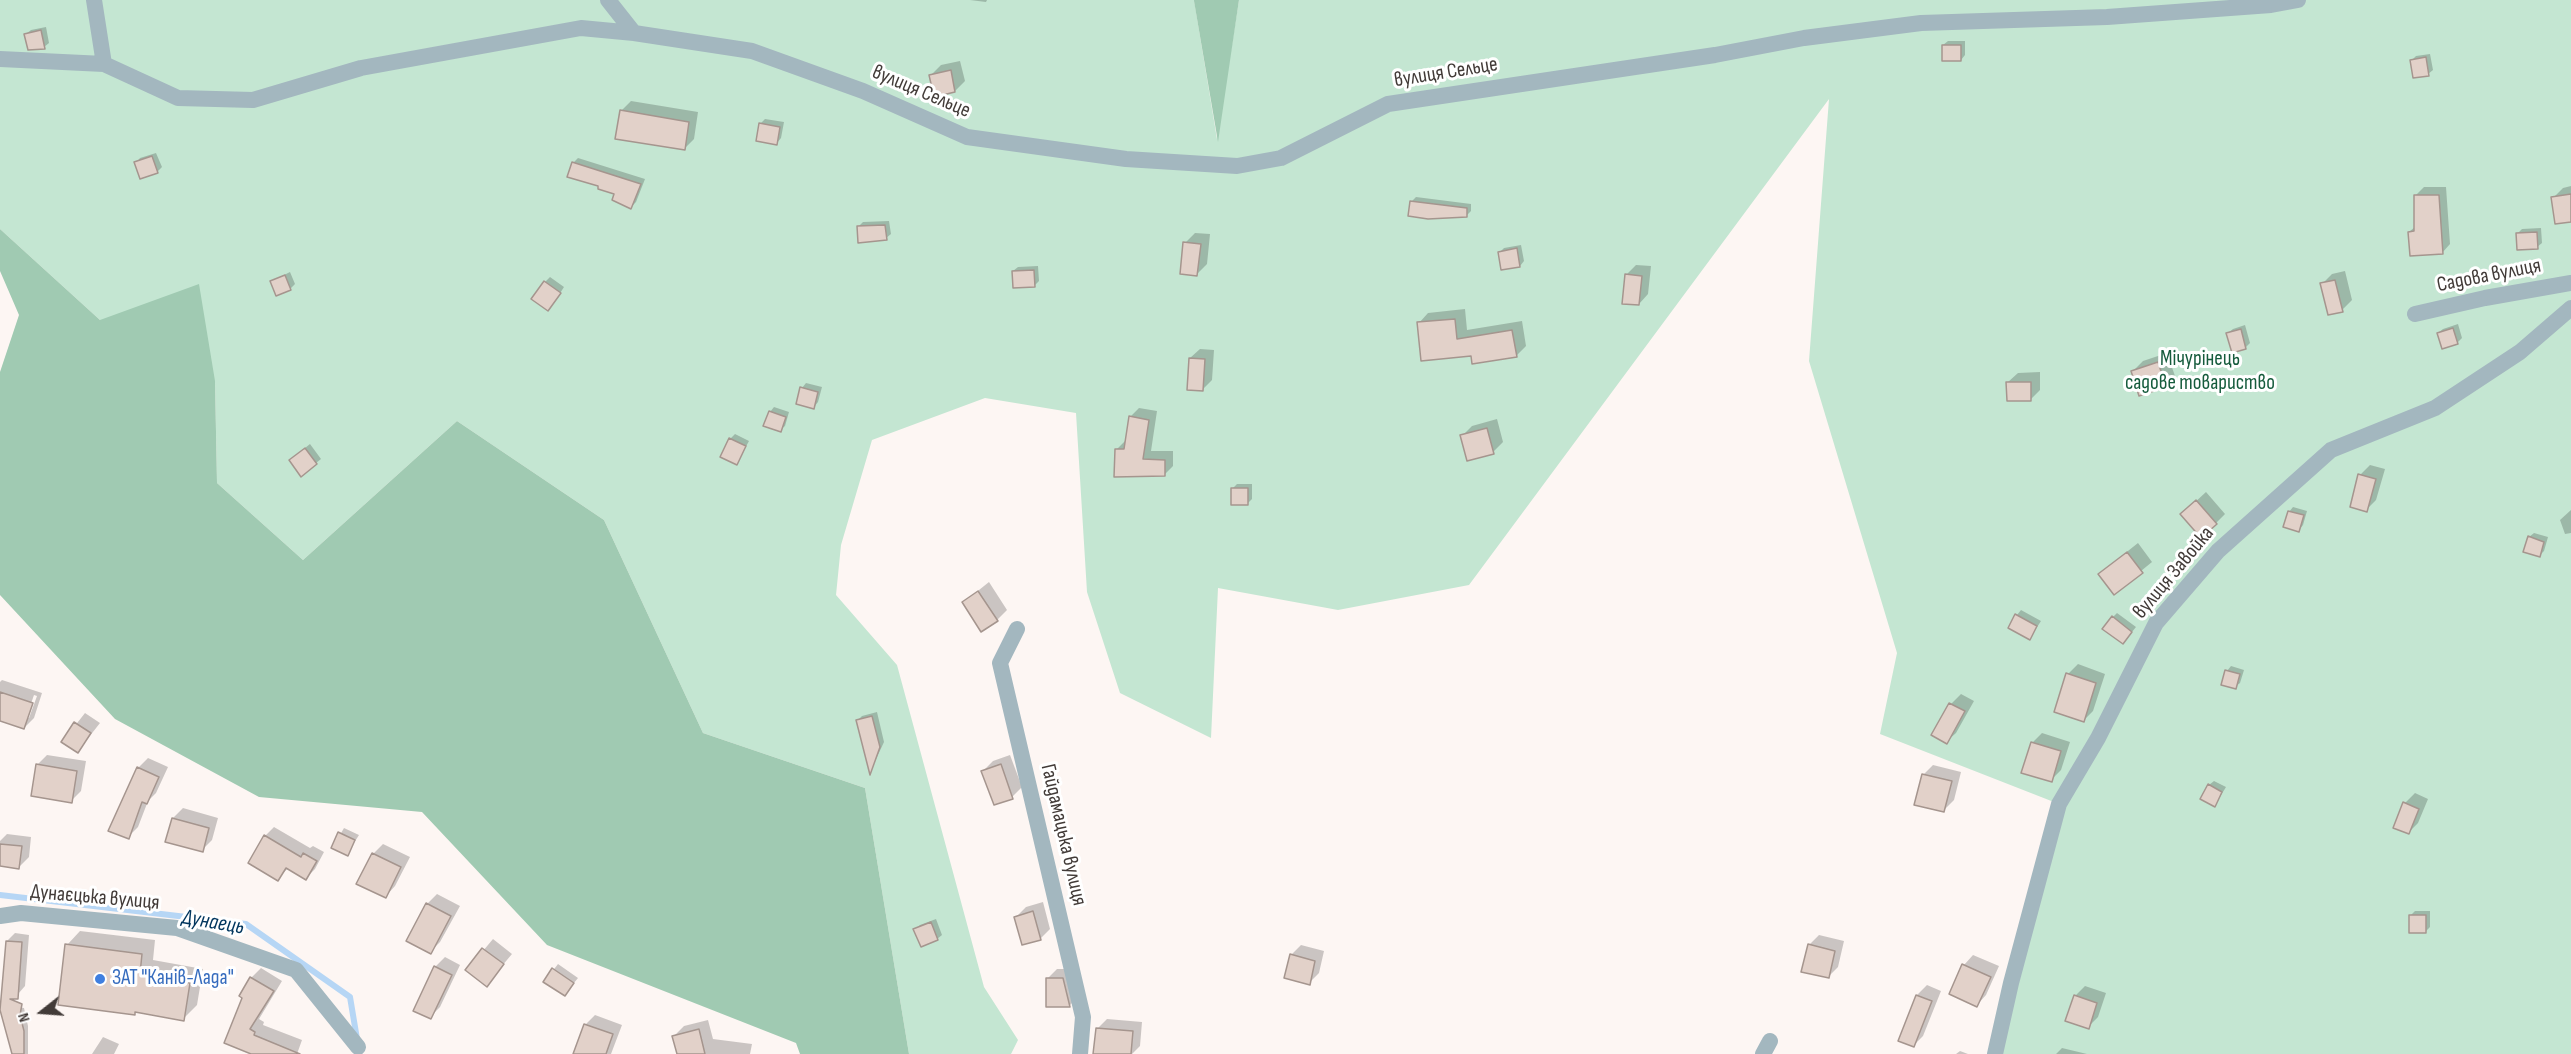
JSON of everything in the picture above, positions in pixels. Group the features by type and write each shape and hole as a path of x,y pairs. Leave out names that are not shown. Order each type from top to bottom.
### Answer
{"street":[{"path":"0,58 104,64 94,0"},
{"path":"608,0 634,33"},
{"name":"вулиця Сельце","path":"104,64 178,98 254,100 361,68 581,28 634,33 752,51 863,91 967,137 1126,159 1237,166 1281,158 1388,104 1715,55 1788,43 1804,38 1921,23 2107,16 2271,5 2298,0"},
{"name":"Садова вулиця","path":"2415,314 2485,298 2571,283"},
{"name":"вулиця Завойка","path":"1995,1054 2011,983 2059,804 2098,738 2156,623 2218,551 2331,450 2435,408 2520,352 2571,309"},
{"name":"Гайдамацька вулиця","path":"1017,629 1000,663 1083,1017 1080,1054"},
{"name":"Дунаєцька вулиця","path":"0,916 21,913 177,928 296,970 358,1047"}],"green space":[{"name":"Мічурінець садове товариство","path":"0,0 1194,0 1217,139 1239,0 2571,0 2571,1054 1995,1054 2059,804 1880,734 1897,653 1809,361 1829,99 1469,585 1338,610 1218,588 1211,738 1120,693 1087,592 1076,413 985,398 872,440 841,545 836,595 897,665 984,987 1018,1040 1011,1054 909,1054 865,788 703,733 604,520 457,421 303,560 217,483 215,381 100,320 0,229"},
{"path":"1239,0 1218,142 1194,1"},
{"path":"0,229 100,320 199,284 215,381 217,483 303,560 457,421 604,520 703,733 865,788 909,1054 800,1054 796,1043 547,945 422,812 259,797 115,719 0,595 0,372 19,315 0,271"}],"building":[{"path":"41,30 45,49 28,50 24,34"},
{"path":"1942,45 1961,45 1961,61 1942,61"},
{"path":"2426,57 2429,76 2413,78 2410,60"},
{"path":"951,70 955,92 934,97 929,75"},
{"path":"620,110 689,122 685,150 615,139"},
{"path":"759,123 780,127 777,145 756,141"},
{"path":"152,156 158,173 140,179 134,162"},
{"path":"572,162 641,184 631,209 612,200 614,194 598,189 598,186 567,177"},
{"path":"2571,194 2571,222 2555,224 2551,197"},
{"path":"2414,195 2439,195 2443,254 2410,256 2408,232 2414,231"},
{"path":"1410,201 1467,208 1467,217 1428,219 1408,216"},
{"path":"885,225 887,240 858,243 857,226"},
{"path":"2537,232 2538,249 2517,250 2516,233"},
{"path":"1183,242 1201,244 1197,276 1180,274"},
{"path":"1517,248 1520,267 1501,270 1498,252"},
{"path":"1034,270 1035,287 1013,288 1012,271"},
{"path":"1625,274 1642,276 1639,305 1622,304"},
{"path":"285,275 291,290 276,296 270,281"},
{"path":"2335,280 2343,312 2328,315 2320,283"},
{"path":"544,281 561,293 548,311 531,299"},
{"path":"1455,319 1457,339 1512,330 1517,357 1472,364 1471,356 1421,361 1417,322"},
{"path":"2453,328 2458,344 2442,349 2437,333"},
{"path":"2241,329 2246,349 2232,353 2226,333"},
{"path":"1189,358 1205,359 1203,391 1187,390"},
{"path":"2158,362 2166,387 2139,396 2131,371"},
{"path":"2006,382 2031,382 2031,401 2007,401"},
{"path":"800,387 818,392 814,409 796,404"},
{"path":"769,411 786,417 781,432 763,426"},
{"path":"1129,416 1149,420 1143,459 1165,460 1165,476 1114,477 1115,449 1124,449"},
{"path":"1487,428 1494,454 1467,461 1460,435"},
{"path":"729,438 746,446 737,465 720,457"},
{"path":"305,448 317,464 301,477 289,460"},
{"path":"2358,474 2376,479 2367,512 2350,507"},
{"path":"1231,488 1248,488 1248,505 1231,505"},
{"path":"2196,500 2217,524 2201,538 2180,514"},
{"path":"2288,511 2304,515 2299,532 2283,527"},
{"path":"2528,536 2544,542 2540,557 2523,552"},
{"path":"2127,552 2143,573 2114,595 2098,574"},
{"path":"978,591 998,621 981,632 962,602"},
{"path":"2015,614 2037,626 2030,640 2008,628"},
{"path":"2112,616 2132,632 2123,644 2102,629"},
{"path":"2225,670 2240,674 2236,689 2221,685"},
{"path":"2066,673 2096,683 2084,722 2054,712"},
{"path":"0,692 33,703 24,729 0,721"},
{"path":"1949,703 1965,711 1947,744 1931,735"},
{"path":"872,716 880,747 870,775 856,720"},
{"path":"74,722 91,733 78,753 61,742"},
{"path":"2031,742 2061,751 2052,782 2021,773"},
{"path":"36,764 77,771 72,803 31,796"},
{"path":"1001,764 1013,799 994,805 981,771"},
{"path":"137,767 159,777 147,804 142,802 129,839 108,831"},
{"path":"1922,774 1952,781 1944,812 1914,805"},
{"path":"2208,784 2222,792 2215,807 2200,799"},
{"path":"2403,802 2419,809 2409,834 2393,828"},
{"path":"172,818 209,828 203,852 165,842"},
{"path":"338,832 355,840 348,856 331,848"},
{"path":"264,835 301,857 303,853 317,861 306,880 286,868 278,881 248,863"},
{"path":"0,844 22,846 19,869 0,866"},
{"path":"372,853 401,867 386,898 356,884"},
{"path":"426,903 451,916 431,954 406,941"},
{"path":"1033,911 1041,940 1022,945 1014,917"},
{"path":"2409,915 2426,915 2426,933 2409,933"},
{"path":"931,922 938,940 921,947 913,929"},
{"path":"6,941 22,942 18,999 10,999 22,1004 20,1015 24,1031 24,1054 12,1054 0,1010"},
{"name":"ЗАТ \"Канів-Лада\"","path":"65,944 142,954 140,974 190,983 184,1021 135,1012 135,1015 58,1005"},
{"path":"1808,944 1835,951 1829,978 1801,972"},
{"path":"482,948 504,964 487,987 465,970"},
{"path":"1290,954 1315,961 1310,985 1284,978"},
{"path":"1962,964 1991,977 1977,1007 1949,994"},
{"path":"434,966 452,975 431,1019 413,1011"},
{"path":"552,968 574,983 565,996 543,982"},
{"path":"250,977 274,991 250,1029 255,1032 254,1035 300,1054 251,1054 224,1043 242,998 239,996"},
{"path":"1046,978 1063,978 1070,1007 1046,1007"},
{"path":"1916,995 1932,1001 1914,1047 1898,1041"},
{"path":"2074,995 2097,1003 2089,1029 2065,1021"},
{"path":"584,1024 613,1034 606,1054 573,1054"},
{"path":"1096,1028 1133,1031 1131,1054 1093,1054"},
{"path":"699,1029 705,1054 677,1054 672,1036"}],"waterway":[{"name":"Дунаець","path":"0,895 246,924 350,997 357,1039"}],"place":[{"name":"ЗАТ \"Канів-Лада\"","path":"100,979"}]}
